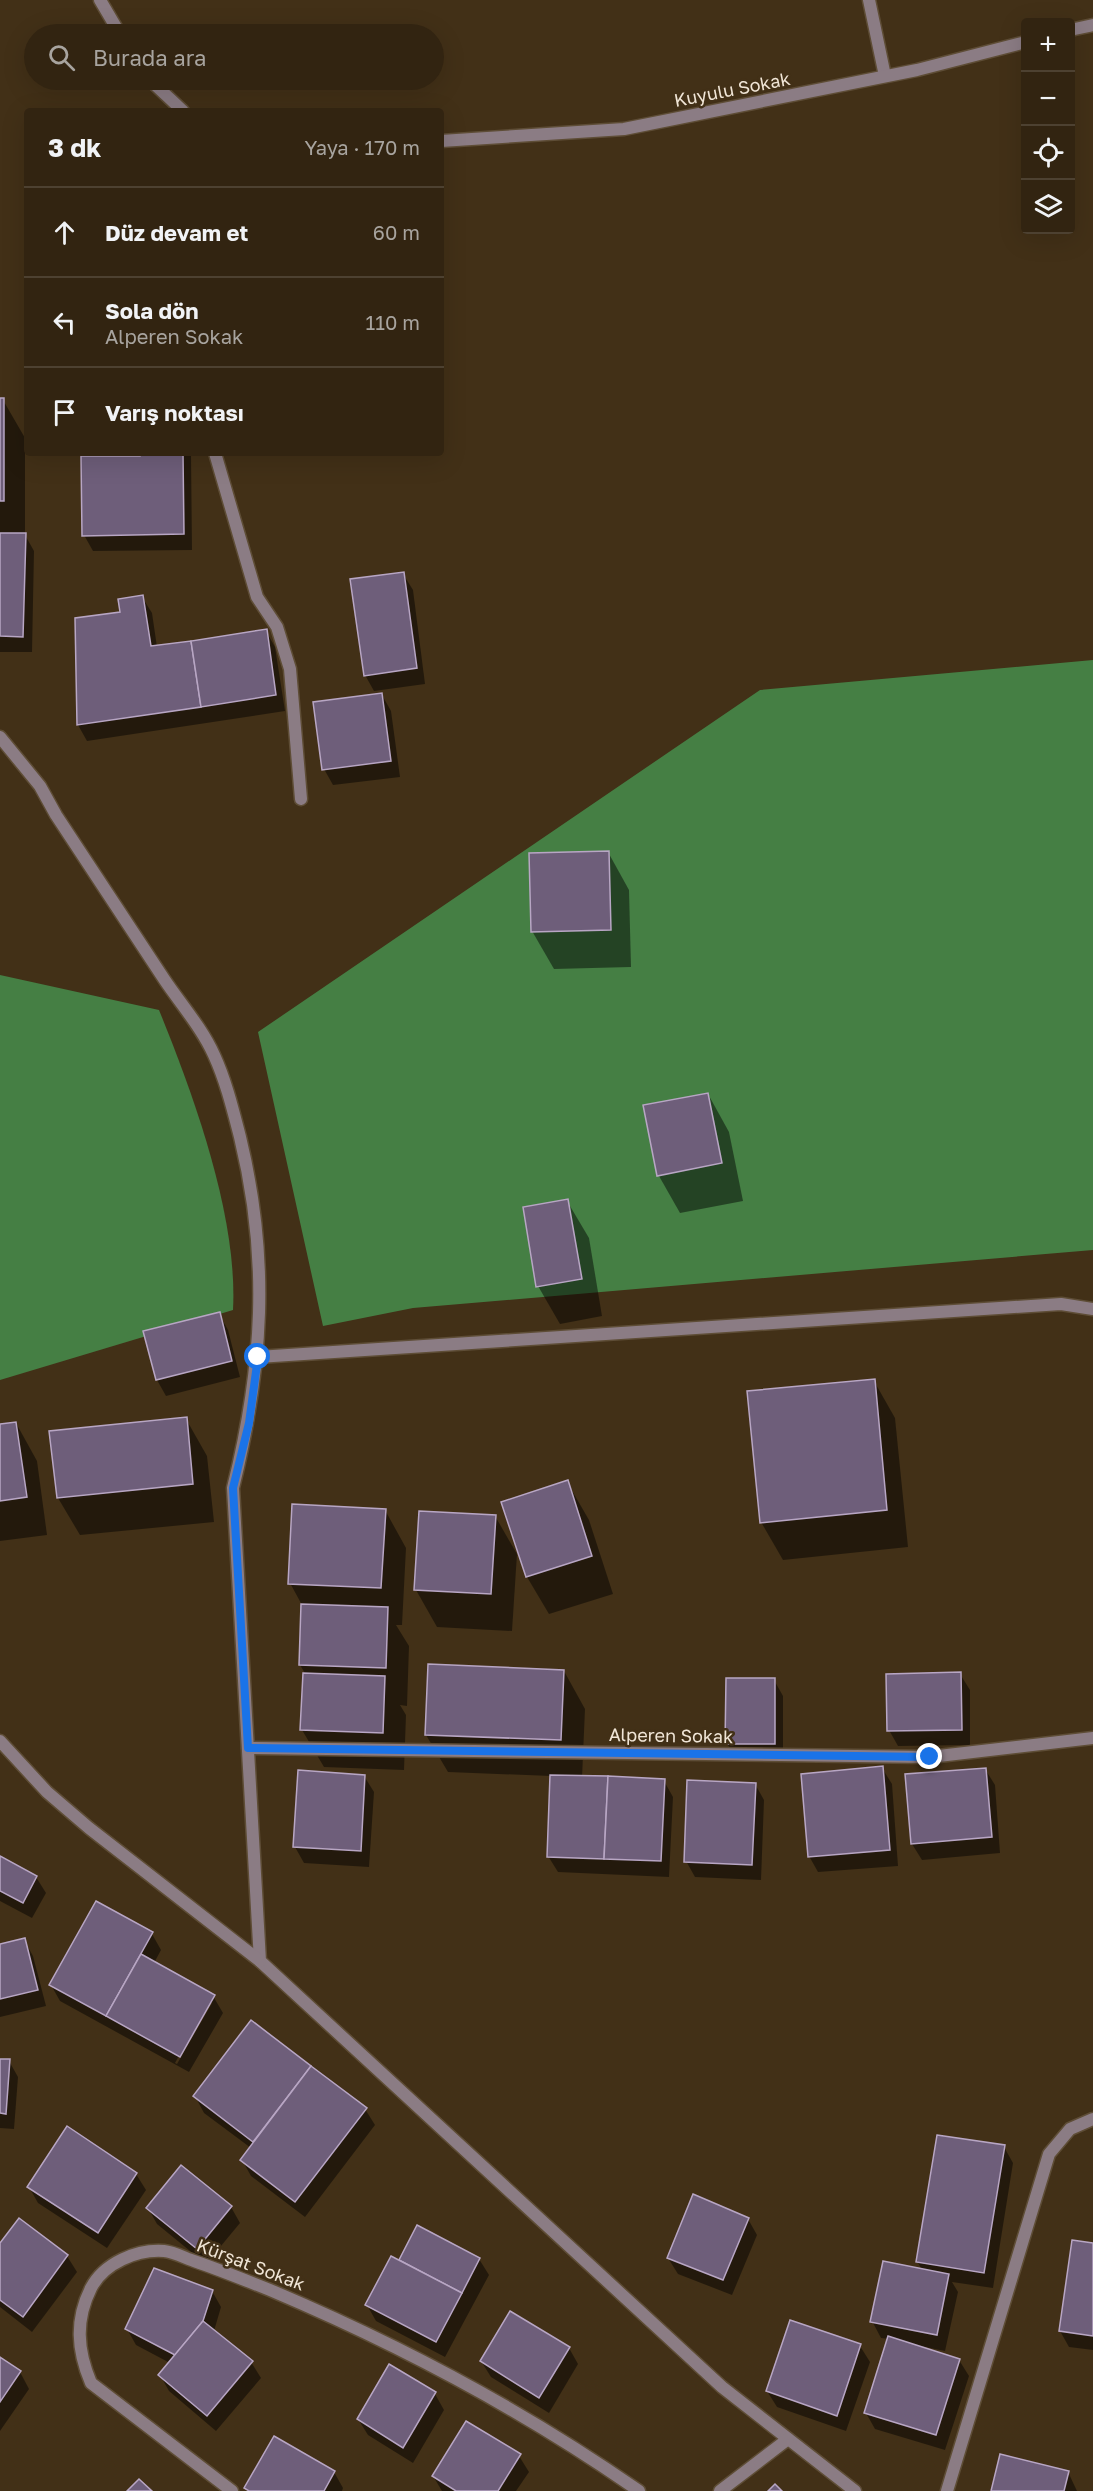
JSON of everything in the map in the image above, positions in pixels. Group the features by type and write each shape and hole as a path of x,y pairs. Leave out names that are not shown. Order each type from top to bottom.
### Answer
{"street":[{"path":"100,0 114,24"},
{"path":"869,0 885,76"},
{"path":"1075,29 1093,25"},
{"name":"Kuyulu Sokak","path":"444,141 624,129 885,76 1021,43"},
{"path":"161,90 180,108"},
{"path":"216,456 257,597 277,627 285,648 290,669 301,799"},
{"path":"0,737 40,786 56,815 214,1053 233,1109 247,1166 256,1223 261,1290 258,1357 249,1423 233,1488 260,1961"},
{"path":"258,1357 1061,1304 1093,1309"},
{"name":"Alperen Sokak","path":"248,1748 930,1757 1093,1738"},
{"path":"0,1741 47,1792 89,1828 260,1961 722,2387 855,2491"},
{"path":"946,2491 1048,2154 1070,2129 1093,2119"},
{"name":"Kürşat Sokak","path":"232,2491 91,2383 83,2364 79,2343 79,2323 84,2301 94,2282 110,2267 127,2257 146,2251 166,2251 249,2281 331,2316 411,2353 504,2404 639,2491"},
{"path":"720,2491 788,2439"},
{"path":"836,2477 843,2491"}],"green space":[{"path":"1093,660 1093,1250 413,1308 323,1326 258,1032 760,690"},
{"path":"0,975 159,1010 199,1118 221,1197 233,1274 233,1310 0,1380"}],"building":[{"path":"0,398 4,398 4,501 0,501"},
{"path":"81,456 183,456 184,534 82,536"},
{"path":"0,533 26,533 23,637 0,636"},
{"path":"404,572 417,668 364,676 350,579"},
{"path":"143,595 151,646 191,641 201,707 77,725 75,618 120,612 118,599"},
{"path":"267,629 276,695 201,707 191,641"},
{"path":"382,693 391,761 322,770 313,702"},
{"path":"609,851 611,930 531,932 529,853"},
{"path":"708,1093 722,1163 657,1176 643,1105"},
{"path":"568,1199 582,1279 536,1287 523,1207"},
{"path":"220,1312 232,1361 156,1380 143,1331"},
{"path":"875,1379 887,1510 760,1523 747,1391"},
{"path":"187,1417 193,1484 57,1498 49,1431"},
{"path":"16,1422 27,1497 0,1501 0,1424"},
{"path":"568,1480 592,1556 526,1577 501,1502"},
{"path":"292,1504 386,1509 381,1588 288,1584"},
{"path":"419,1511 496,1515 491,1594 414,1590"},
{"path":"301,1604 388,1607 386,1668 299,1665"},
{"path":"428,1664 564,1670 561,1740 425,1735"},
{"path":"961,1672 962,1730 887,1731 886,1674"},
{"path":"303,1673 385,1676 383,1733 300,1730"},
{"path":"726,1678 775,1678 775,1744 725,1744"},
{"path":"883,1766 890,1850 808,1857 801,1774"},
{"path":"986,1768 992,1837 911,1844 905,1774"},
{"path":"298,1770 365,1775 361,1851 293,1847"},
{"path":"550,1775 608,1776 604,1859 547,1857"},
{"path":"608,1776 665,1779 661,1861 604,1859"},
{"path":"687,1780 756,1783 752,1865 684,1862"},
{"path":"0,1856 37,1876 23,1903 0,1891"},
{"path":"96,1901 153,1932 106,2016 49,1985"},
{"path":"25,1938 38,1990 0,1999 0,1944"},
{"path":"141,1954 215,1995 180,2057 106,2016"},
{"path":"251,2020 311,2066 253,2142 193,2096"},
{"path":"0,2059 10,2059 6,2114 0,2113"},
{"path":"311,2066 367,2108 295,2202 240,2160"},
{"path":"67,2126 137,2173 98,2233 27,2187"},
{"path":"937,2135 1005,2145 984,2273 916,2262"},
{"path":"181,2165 232,2206 197,2249 146,2208"},
{"path":"693,2194 749,2218 723,2280 667,2258"},
{"path":"19,2218 68,2255 23,2317 0,2300 0,2243"},
{"path":"417,2225 480,2258 462,2293 399,2260"},
{"path":"1072,2240 1093,2243 1093,2336 1059,2331"},
{"path":"391,2256 462,2293 436,2342 365,2305"},
{"path":"883,2261 949,2274 937,2335 870,2322"},
{"path":"154,2268 213,2290 203,2321 175,2355 125,2329"},
{"path":"510,2311 570,2347 539,2398 480,2361"},
{"path":"790,2320 861,2344 837,2416 766,2391"},
{"path":"203,2321 253,2361 207,2416 158,2375"},
{"path":"888,2336 960,2359 936,2435 864,2413"},
{"path":"0,2357 21,2371 0,2402"},
{"path":"389,2364 436,2392 403,2448 357,2419"},
{"path":"466,2421 521,2454 498,2491 456,2491 432,2476"},
{"path":"274,2436 335,2471 324,2491 249,2491 244,2488"},
{"path":"1000,2454 1069,2471 1064,2491 991,2491"},
{"path":"139,2479 152,2491 127,2491"},
{"path":"775,2484 782,2491 768,2491"}],"route":[{"path":"258,1357 249,1423 233,1488 248,1748 930,1757"}]}
